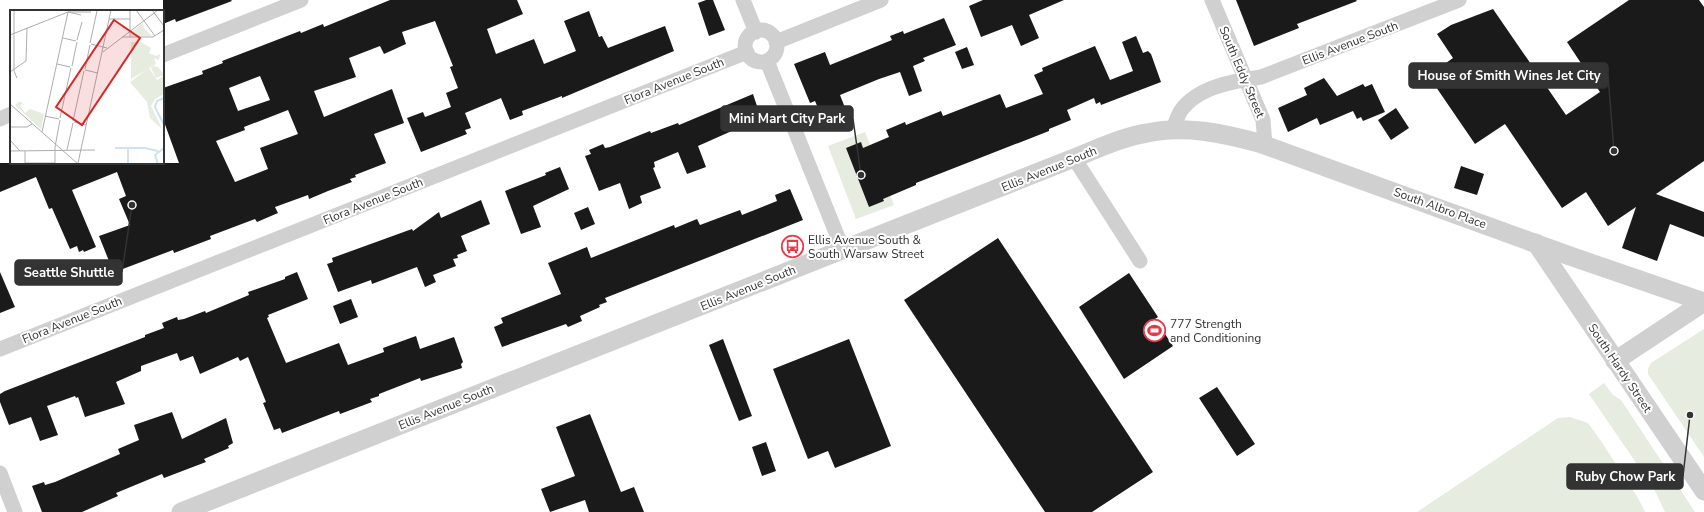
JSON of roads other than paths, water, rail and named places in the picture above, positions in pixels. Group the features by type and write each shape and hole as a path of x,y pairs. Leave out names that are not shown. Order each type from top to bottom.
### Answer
{"street":[{"path":"164,55 301,0"},
{"path":"743,0 756,32"},
{"path":"776,42 881,0"},
{"name":"South Eddy Street","path":"1212,0 1263,120 1265,145"},
{"name":"Ellis Avenue South","path":"181,512 1074,158 1126,138 1146,133 1172,130 1180,112 1195,96 1234,81 1261,77 1459,0"},
{"path":"756,32 769,33 776,42 776,51 767,61 754,61 747,52 747,39 756,32"},
{"name":"Flora Avenue South","path":"0,349 747,52"},
{"path":"767,61 843,250"},
{"path":"0,119 10,114"},
{"name":"South Albro Place","path":"1172,130 1211,131 1265,145 1536,244 1704,302"},
{"path":"1074,158 1140,261"},
{"name":"South Hardy Street","path":"1536,244 1704,491"},
{"path":"1615,361 1704,302"},
{"path":"0,473 16,512"}],"place":[{"name":"House of Smith Wines Jet City","path":"1614,151"},
{"name":"Mini Mart City Park","path":"861,175"},
{"name":"Seattle Shuttle","path":"132,205"},
{"name":"Ellis Avenue South & South Warsaw Street","path":"793,247"},
{"name":"777 Strength and Conditioning","path":"1154,331"},
{"name":"Ruby Chow Park","path":"1690,415"}]}
